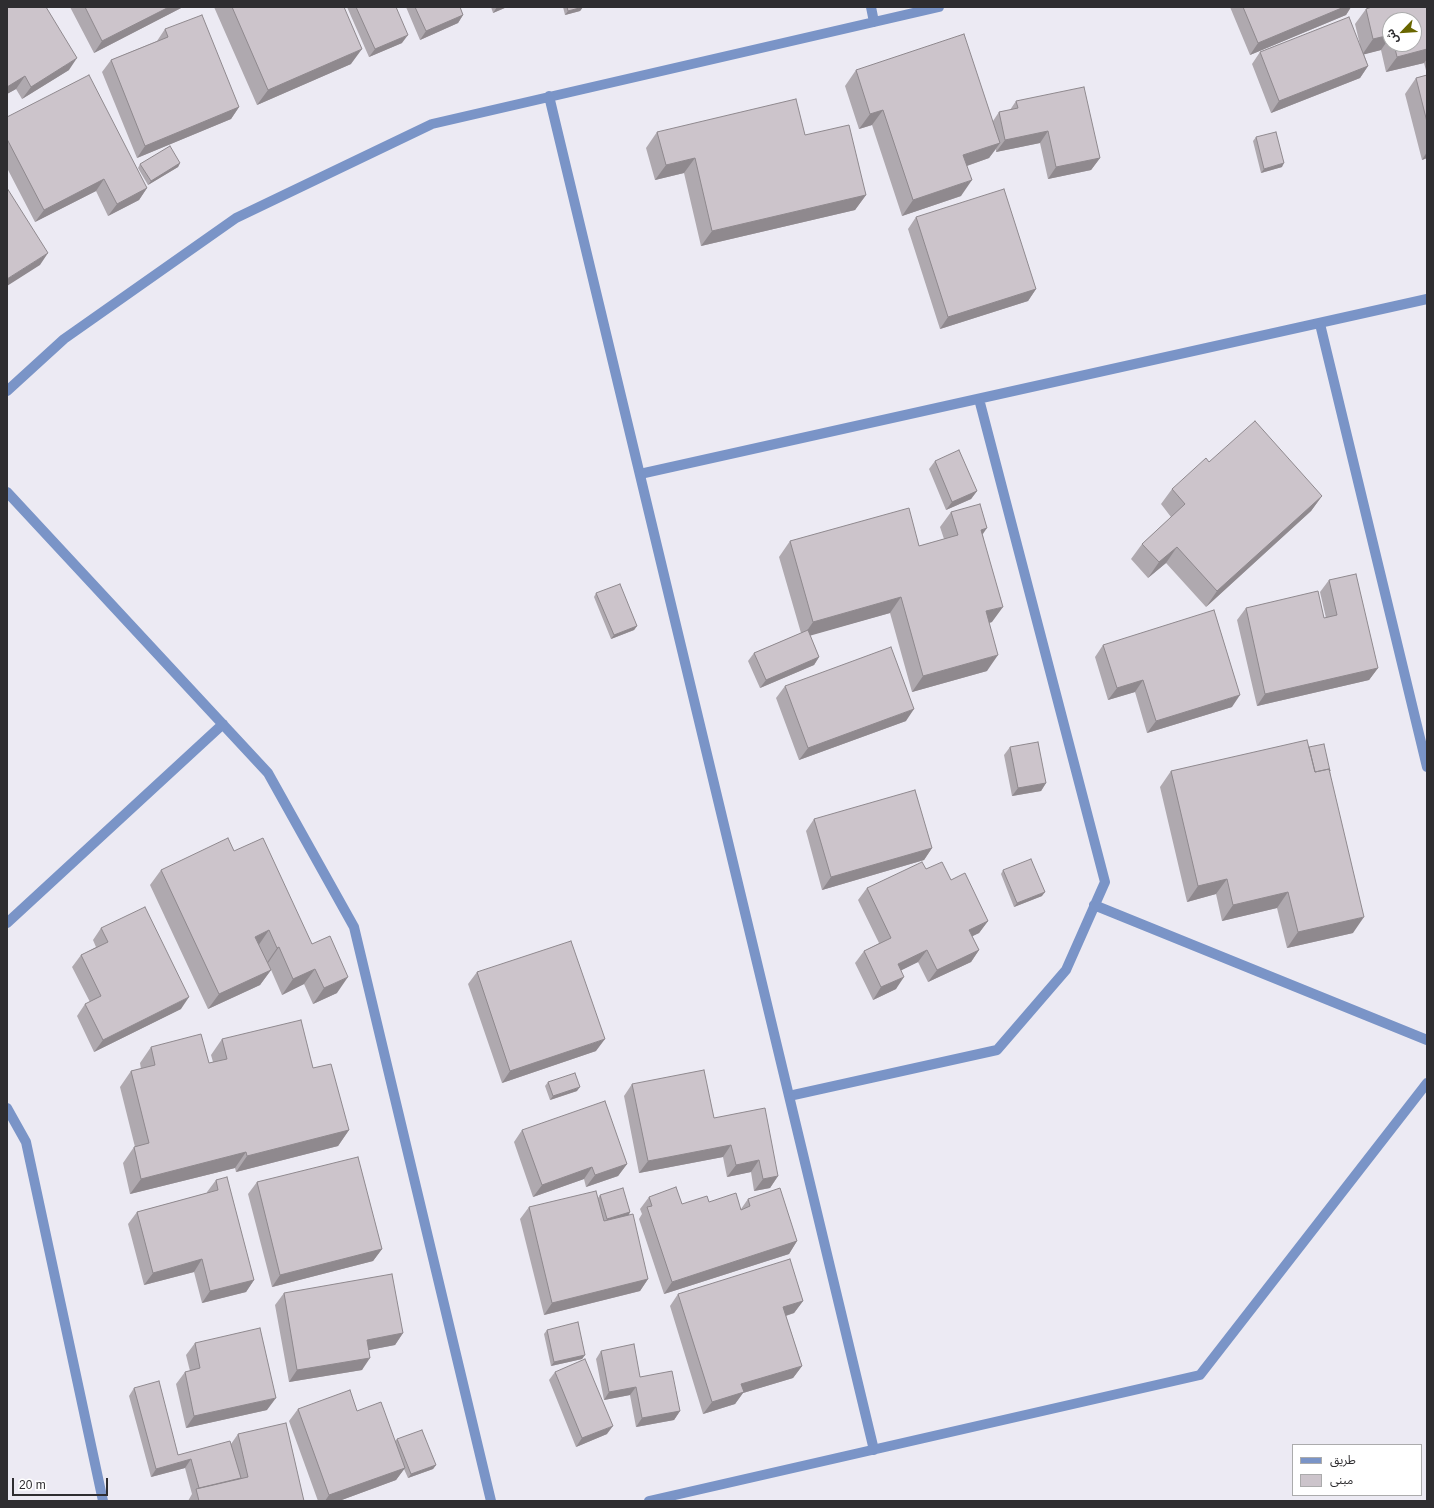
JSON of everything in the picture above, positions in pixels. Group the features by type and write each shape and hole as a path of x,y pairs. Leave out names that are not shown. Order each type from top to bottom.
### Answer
{"street":[{"path":"871,7 874,22"},
{"path":"7,392 64,339 236,218 432,124 939,7"},
{"path":"549,96 874,1450"},
{"path":"640,474 1427,299"},
{"path":"1320,324 1427,767"},
{"path":"789,1096 997,1050 1066,970 1105,882 979,399"},
{"path":"7,492 268,773 354,927 491,1501"},
{"path":"7,923 223,724"},
{"path":"1094,905 1427,1040"},
{"path":"649,1501 1200,1375 1427,1083"},
{"path":"7,1108 26,1142 103,1501"}],"building":[{"path":"7,7 46,7 77,58 31,87 25,76 7,87"},
{"path":"85,7 169,7 102,41"},
{"path":"232,7 344,7 362,49 268,90"},
{"path":"356,7 396,7 408,35 375,49"},
{"path":"415,7 460,7 463,15 426,31"},
{"path":"567,7 583,7 568,11"},
{"path":"1243,7 1344,7 1258,43"},
{"path":"1372,7 1427,7 1427,49 1422,50 1422,12 1382,12 1382,37 1373,39 1366,9"},
{"path":"202,15 239,107 145,146 111,60 168,37 165,29"},
{"path":"1349,17 1368,66 1279,101 1260,52"},
{"path":"964,34 1000,143 963,155 972,180 913,200 883,110 870,114 856,70"},
{"path":"1396,52 1416,52 1397,57"},
{"path":"89,75 147,188 117,204 104,179 44,210 7,139 7,117"},
{"path":"1427,75 1427,122 1416,78"},
{"path":"1084,87 1100,158 1056,167 1048,131 1005,140 999,112 1018,108 1016,101"},
{"path":"796,99 805,135 849,125 866,195 712,231 695,158 666,165 657,132"},
{"path":"1276,132 1284,163 1264,169 1256,137"},
{"path":"170,146 180,163 151,181 140,164"},
{"path":"7,188 48,253 7,279"},
{"path":"1004,189 1036,289 948,317 916,217"},
{"path":"1255,421 1322,496 1217,591 1177,547 1159,562 1142,544 1185,504 1172,489 1206,458 1209,462"},
{"path":"959,450 977,491 952,502 935,461"},
{"path":"980,504 987,528 981,530 1003,607 986,611 998,655 923,676 901,597 813,622 790,541 909,508 919,546 958,535 951,512"},
{"path":"1356,574 1378,668 1265,694 1246,608 1318,591 1324,618 1337,615 1329,580"},
{"path":"620,584 637,626 614,635 596,593"},
{"path":"1214,610 1240,695 1156,721 1143,680 1117,688 1103,645"},
{"path":"808,630 819,657 766,680 754,653"},
{"path":"891,647 914,709 808,748 785,686"},
{"path":"1307,740 1315,772 1329,769 1364,917 1298,932 1288,892 1233,905 1227,879 1198,886 1171,771"},
{"path":"1038,742 1046,783 1018,788 1010,747"},
{"path":"1324,744 1330,771 1329,769 1315,772 1309,747"},
{"path":"915,790 932,848 831,877 814,819"},
{"path":"228,838 234,851 263,838 312,944 330,936 348,977 324,988 315,969 293,979 279,947 277,948 269,930 255,937 271,970 219,994 161,870"},
{"path":"1031,859 1045,892 1017,903 1003,870"},
{"path":"922,862 926,869 942,862 951,880 965,873 988,921 969,930 979,950 937,970 927,950 898,964 904,977 881,987 864,951 891,938 867,888"},
{"path":"145,907 189,997 103,1040 85,1004 101,996 81,955 108,942 101,928"},
{"path":"571,941 605,1039 510,1071 477,972"},
{"path":"301,1020 313,1068 331,1064 349,1130 247,1156 246,1152 141,1179 134,1147 149,1143 131,1071 155,1065 151,1047 201,1034 209,1063 227,1059 222,1039"},
{"path":"704,1070 714,1118 765,1108 778,1176 763,1179 759,1160 736,1165 731,1145 648,1161 632,1084"},
{"path":"575,1073 580,1087 553,1096 548,1082"},
{"path":"605,1101 627,1164 595,1175 592,1167 542,1185 522,1130"},
{"path":"358,1157 382,1249 280,1275 257,1182"},
{"path":"227,1177 254,1280 210,1291 202,1259 153,1273 137,1212 218,1190 216,1180"},
{"path":"676,1187 682,1204 707,1196 709,1202 736,1193 741,1210 750,1206 748,1199 780,1188 797,1241 672,1282 647,1207 652,1206 649,1197"},
{"path":"623,1188 630,1212 607,1219 600,1195"},
{"path":"596,1191 604,1221 633,1214 648,1279 552,1303 529,1207"},
{"path":"790,1259 803,1301 783,1307 802,1366 741,1384 744,1392 712,1402 678,1294"},
{"path":"392,1274 403,1333 367,1340 370,1358 297,1370 284,1293"},
{"path":"578,1322 585,1355 554,1362 547,1330"},
{"path":"260,1328 276,1398 194,1416 185,1372 200,1368 195,1343"},
{"path":"634,1344 640,1377 672,1371 680,1411 642,1418 636,1387 609,1392 601,1351"},
{"path":"585,1359 613,1426 582,1438 555,1372"},
{"path":"159,1381 178,1455 230,1441 241,1478 199,1488 191,1459 156,1469 134,1388"},
{"path":"350,1390 357,1411 381,1402 405,1468 329,1495 298,1409"},
{"path":"286,1423 304,1501 199,1501 196,1489 248,1477 238,1434"},
{"path":"422,1430 436,1465 411,1474 397,1439"}]}
